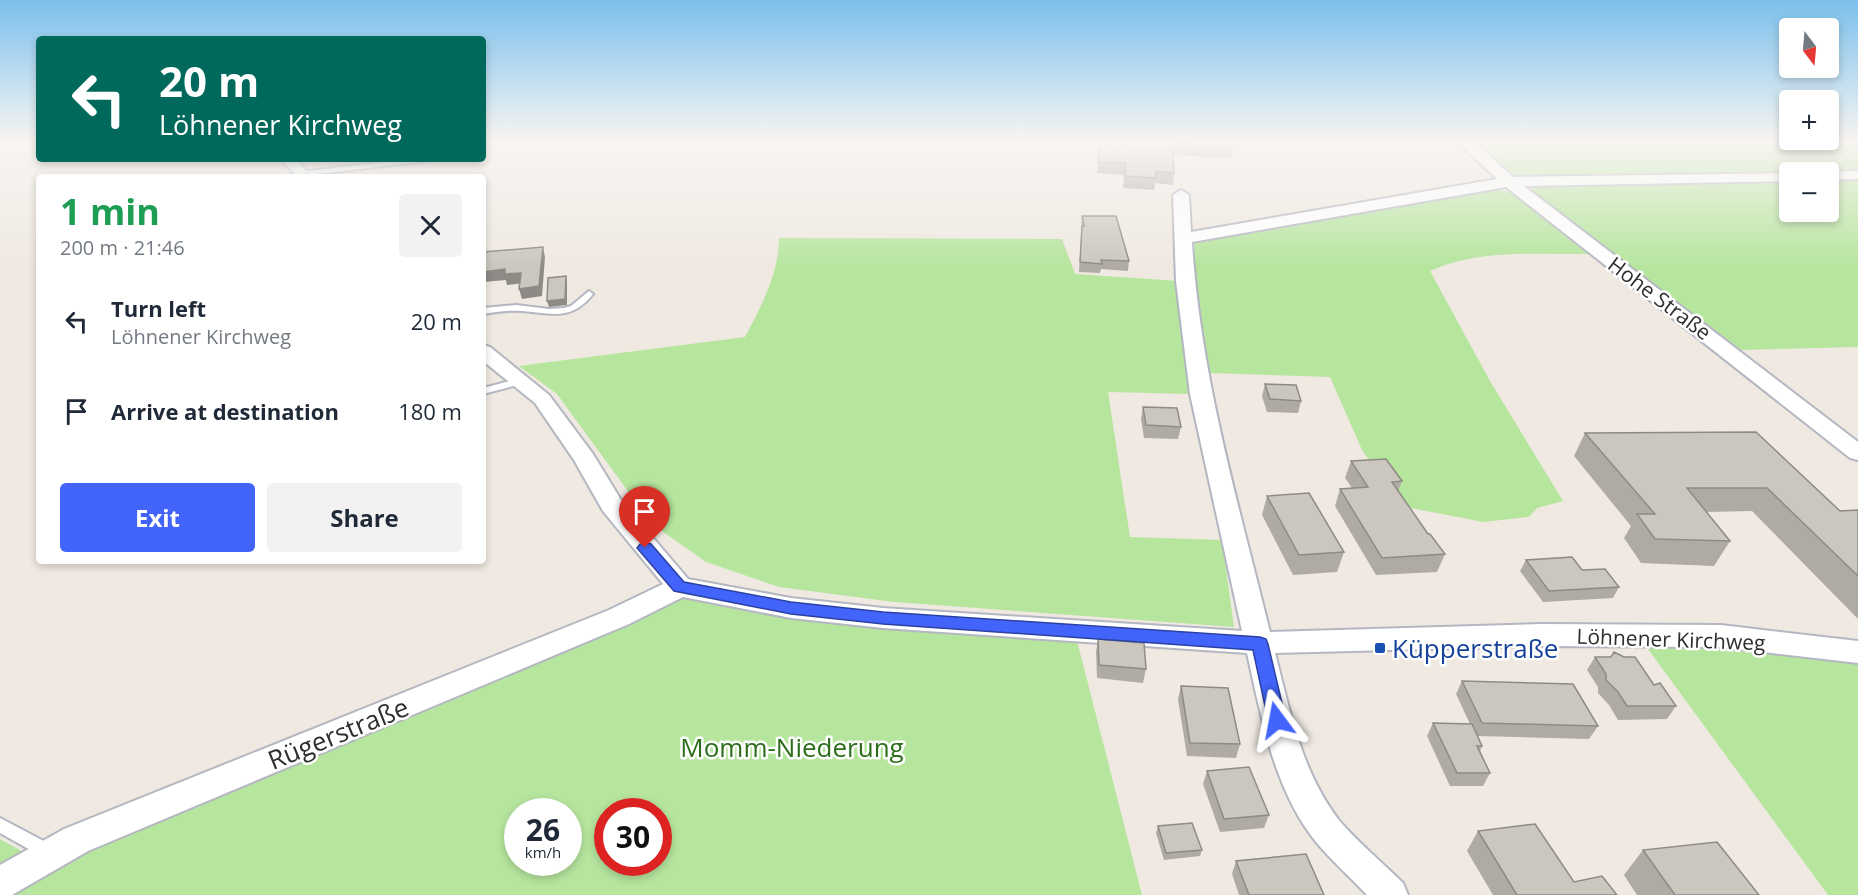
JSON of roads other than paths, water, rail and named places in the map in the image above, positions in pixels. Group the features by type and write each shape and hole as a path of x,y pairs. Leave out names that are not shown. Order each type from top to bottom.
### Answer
{"street":[{"path":"1183,238 1505,183"},
{"name":"Hohe Straße","path":"1510,183 1858,453"},
{"path":"1181,195 1185,281 1201,394 1281,739 1301,788 1327,830 1391,895"},
{"path":"486,353 542,399 585,459 612,505 680,587"},
{"name":"Löhnener Kirchweg","path":"680,587 791,608 883,618 1260,644 1541,635 1721,636 1858,652"},
{"name":"Rügerstraße","path":"0,884 52,853 87,836 608,622 680,587"}],"lane":[{"path":"486,311 510,308 548,313 564,311 580,305 588,294"},
{"path":"486,390 522,381"},
{"path":"0,825 52,853"}],"place":[{"name":"Küpperstraße","path":"1380,648"}],"park label":[{"name":"Momm-Niederung","path":"792,747"}]}
